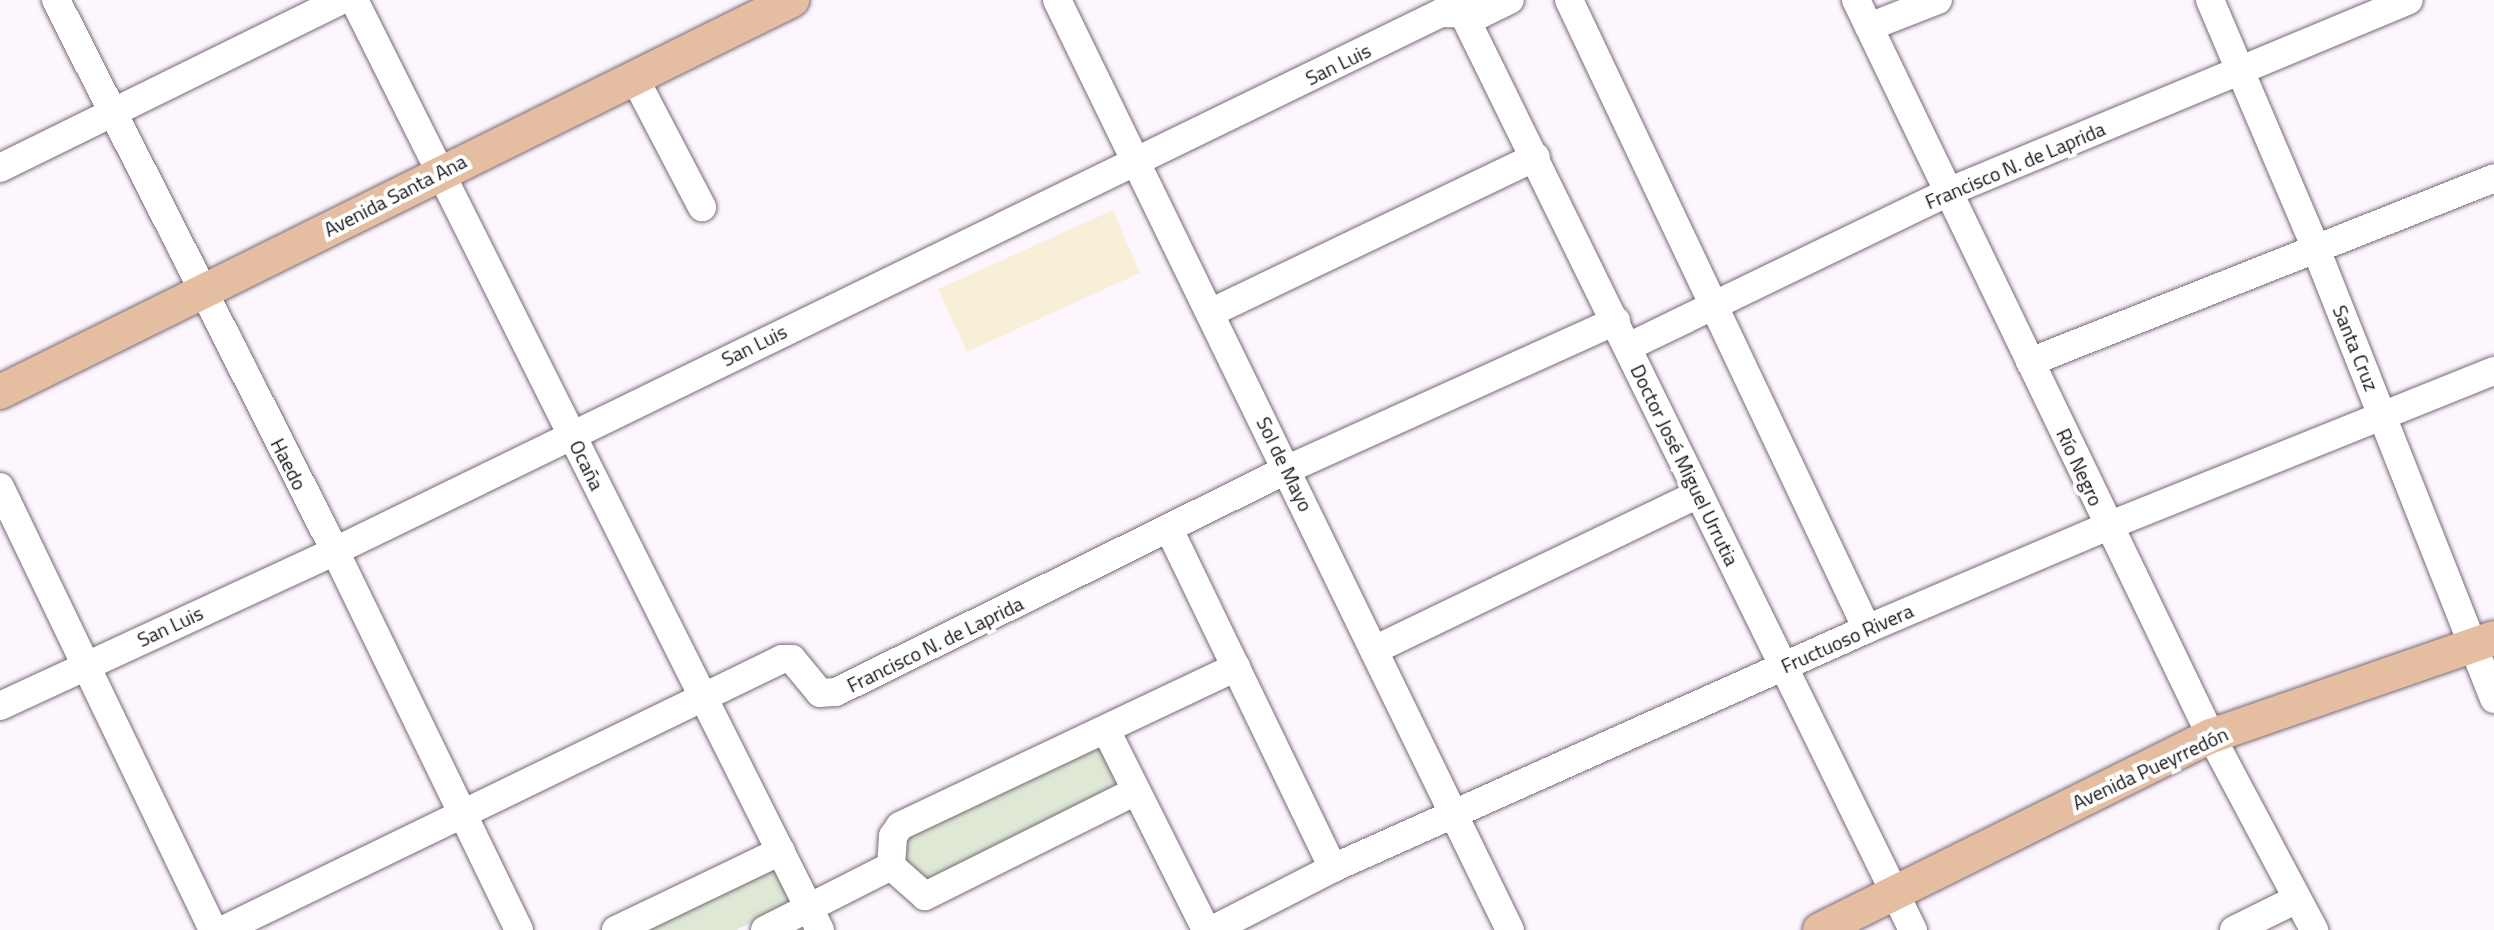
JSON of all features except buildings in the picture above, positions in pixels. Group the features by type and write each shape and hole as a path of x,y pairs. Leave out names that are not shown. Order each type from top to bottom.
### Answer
{"main road":[{"name":"Avenida Santa Ana","path":"0,392 792,0"},
{"name":"Avenida Pueyrredón","path":"1820,930 2211,736 2483,642"}],"street":[{"name":"Haedo","path":"56,0 110,115 335,551 519,930"},
{"path":"0,168 342,0"},
{"name":"Ocaña","path":"354,0 815,919"},
{"name":"Sol de Mayo","path":"1057,0 1212,312 1510,930"},
{"name":"San Luis","path":"0,706 335,551 571,432 1138,163 1441,13 1510,0"},
{"path":"1569,0 1867,629"},
{"name":"Río Negro","path":"1856,0 2211,736 2314,930"},
{"path":"1869,27 1938,0"},
{"name":"Santa Cruz","path":"2210,0 2316,249 2383,417 2483,642 2494,699"},
{"name":"Francisco N. de Laprida","path":"1628,347 1948,192 2409,0"},
{"name":"Doctor José Miguel Urrutia","path":"1461,8 1913,930"},
{"path":"634,77 702,207"},
{"path":"1212,312 1536,157"},
{"path":"2030,362 2494,178"},
{"name":"Francisco N. de Laprida","path":"223,930 782,659 792,659 820,693 836,692 1288,469 1616,321"},
{"name":"Fructuoso Rivera","path":"1209,930 1333,868 1867,629 2108,526 2494,371"},
{"path":"0,487 213,930"},
{"path":"1374,650 1698,494"},
{"path":"1169,529 1333,868"},
{"path":"891,866 893,836 900,826 1236,667"},
{"path":"1106,730 1209,930"},
{"path":"891,866 925,896 1136,791"},
{"path":"616,930 781,851"},
{"path":"765,930 815,919 891,866"},
{"path":"2234,930 2297,899"}],"shaded area":[{"path":"1113,210 1140,273 967,352 938,289"}],"green space":[{"path":"1105,735 1131,788 926,890 897,864 907,830"},
{"path":"774,863 794,902 736,930 627,930"}]}
